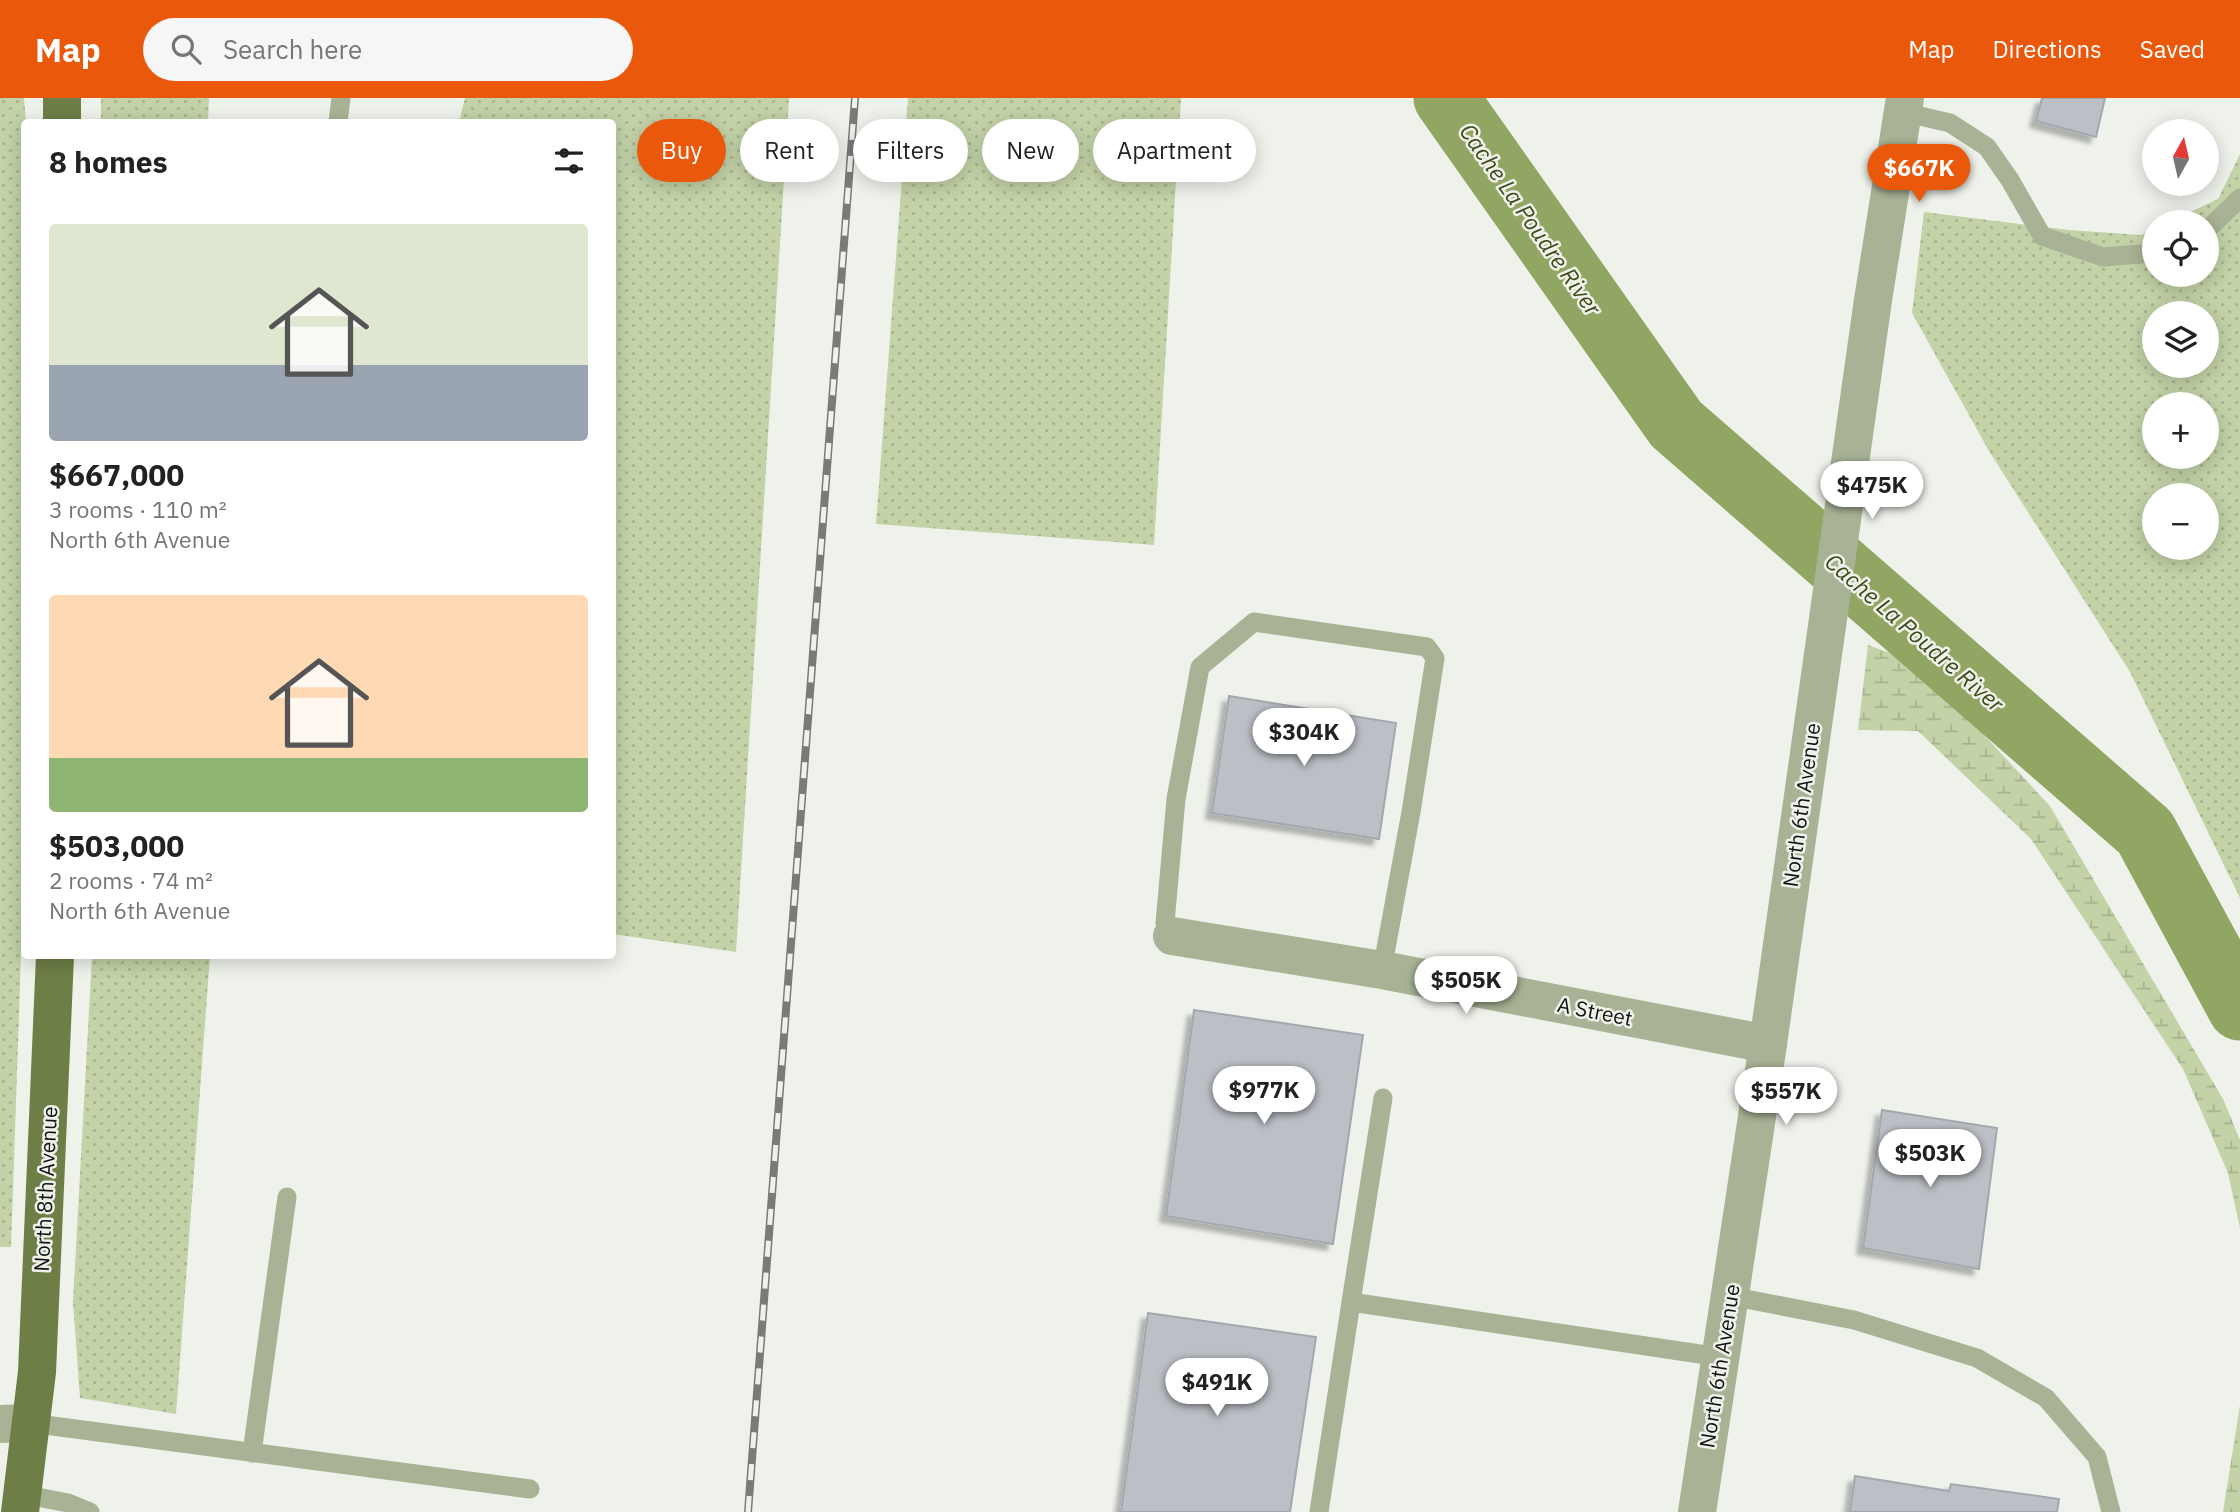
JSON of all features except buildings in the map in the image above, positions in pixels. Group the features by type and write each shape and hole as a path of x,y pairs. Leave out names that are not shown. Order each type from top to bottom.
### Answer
{"main road":[{"path":"62,98 62,119"},
{"name":"North 8th Avenue","path":"21,1503 15,1424 37,1371 55,959"}],"street":[{"name":"North 6th Avenue","path":"1697,1512 1768,1044 1873,300 1904,105"},
{"name":"A Street","path":"1172,936 1382,970 1768,1044"}],"lane":[{"path":"338,119 341,98"},
{"path":"1904,105 1950,123 1987,146 2042,236 2103,257 2142,254"},
{"path":"2219,218 2240,198"},
{"path":"1172,936 1165,923 1175,813 1200,667 1254,622 1427,647 1435,657 1411,812 1382,970"},
{"path":"1319,1512 1383,1098"},
{"path":"252,1453 287,1197"},
{"path":"1730,1296 1854,1320 1978,1358 2046,1398 2097,1457 2111,1512"},
{"path":"1351,1302 1720,1357"},
{"path":"15,1424 530,1489"},
{"path":"21,1503 68,1503 90,1512"}],"green space":[{"path":"0,98 24,98 26,119 21,119 21,956 11,1247 0,1247"},
{"path":"101,98 209,98 208,119 101,119"},
{"path":"465,98 789,98 788,119 740,119 740,182 784,182 736,952 616,934 616,119 460,119"},
{"path":"908,98 1181,98 1180,119 1093,119 1093,182 1176,182 1154,545 876,524 902,182 968,182 968,119 906,119"},
{"path":"2240,154 2240,898 2130,672 1989,451 1912,313 1924,212 2069,230 2142,235 2142,287 2219,287 2219,210 2195,210 2218,199"},
{"path":"1868,645 1917,663 2050,806 2223,1099 2240,1140 2240,1228 2228,1173 2183,1069 2031,839 1918,731 1858,730"},
{"path":"92,959 210,959 176,1414 80,1398 73,1302"},
{"path":"2240,1405 2240,1512 2223,1512"}],"waterway":[{"name":"Cache La Poudre River","path":"1446,98 1676,424 2145,832 2240,1008"}],"railway":[{"path":"748,1512 855,98"}]}
